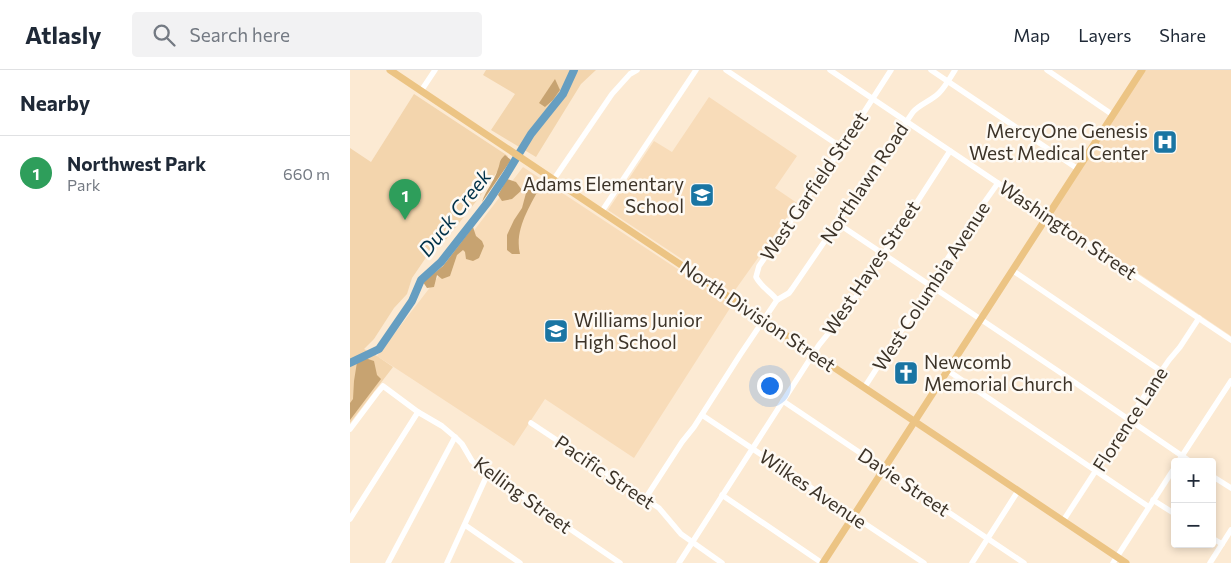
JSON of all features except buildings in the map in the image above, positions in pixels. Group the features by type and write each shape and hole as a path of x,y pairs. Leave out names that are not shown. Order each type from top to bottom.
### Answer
{"main road":[{"name":"North Division Street","path":"390,70 1063,521 1115,560 1126,563"},
{"path":"823,563 1142,70"}],"street":[{"path":"421,91 435,70"},
{"path":"554,179 612,94 630,74 637,70"},
{"path":"602,211 696,70"},
{"path":"726,70 842,147"},
{"name":"Washington Street","path":"830,70 1231,340"},
{"name":"West Garfield Street","path":"777,300 771,292 759,283 756,277 757,272 777,239 842,147 891,70"},
{"path":"931,70 1078,169"},
{"name":"Northlawn Road","path":"777,300 792,289 906,121 917,108 938,94 955,70"},
{"path":"1047,70 1114,115"},
{"name":"West Hayes Street","path":"679,563 782,401 828,333 848,309 950,151"},
{"name":"West Columbia Avenue","path":"864,388 998,183"},
{"path":"837,224 1129,419 1179,458"},
{"path":"1012,270 1161,371"},
{"path":"645,499 777,300"},
{"name":"Florence Lane","path":"1063,521 1161,371 1199,318"},
{"path":"947,370 1149,507"},
{"path":"1181,458 1231,380"},
{"name":"Kelling Street","path":"350,429 383,386 418,412 442,426 462,444 472,461 488,473 620,563"},
{"name":"Davie Street","path":"782,401 1024,563"},
{"path":"350,519 418,412"},
{"name":"Wilkes Avenue","path":"702,415 924,563"},
{"name":"Pacific Street","path":"531,422 659,508 680,534 722,563"},
{"path":"388,563 455,437"},
{"path":"447,563 488,473"},
{"path":"1115,560 1171,473"},
{"path":"1216,479 1231,488"},
{"path":"972,563 1018,491"},
{"path":"722,495 823,563"},
{"path":"1153,500 1171,511"},
{"path":"464,525 520,563"},
{"path":"1210,563 1231,530"},
{"path":"1216,540 1222,544"}],"shaded area":[{"path":"486,70 596,70 581,84 536,157 491,130 515,94 483,75"},
{"name":"MercyOne Genesis West Medical Center","path":"1145,70 1231,70 1231,336 1051,214"},
{"path":"555,79 560,90 545,107 539,103"},
{"path":"414,94 508,156 478,199 444,242 427,256 412,278 407,294 394,308 374,339 364,349 393,367 350,423 350,148 371,162"},
{"name":"Adams Elementary School","path":"709,97 797,156 775,188 797,203 733,293 608,210 654,141 672,152"},
{"path":"505,155 511,160 482,202 497,173 500,160"},
{"name":"Williams Junior High School","path":"523,167 732,305 634,458 545,399 514,446 377,356"},
{"path":"507,179 516,182 522,190 512,199 502,201 498,195"},
{"path":"532,182 541,185 521,227 519,236 520,254 512,254 507,250 507,235 522,208 526,193"},
{"path":"473,227 476,236 482,241 484,246 479,258 473,261 466,259 463,250 457,255 450,276 442,279 437,275 434,287 427,288 423,282 443,266"},
{"path":"365,358 374,361 377,375 381,379 350,420 350,403 353,399 357,362"}],"waterway":[{"name":"Duck Creek","path":"350,363 379,349 412,301 421,280 441,262 488,202 531,134 563,94 574,70"}],"place":[{"name":"MercyOne Genesis West Medical Center","path":"1165,142"},
{"name":"Adams Elementary School","path":"702,195"},
{"name":"Northwest Park","path":"405,220"},
{"name":"Williams Junior High School","path":"556,331"},
{"name":"Newcomb Memorial Church","path":"906,373"}]}
